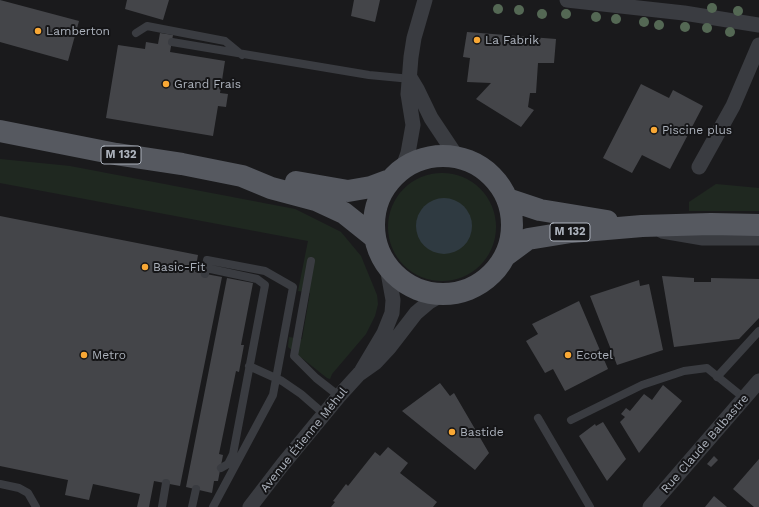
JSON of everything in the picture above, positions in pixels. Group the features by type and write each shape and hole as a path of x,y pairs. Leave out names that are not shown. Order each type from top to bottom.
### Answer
{"main road":[{"name":"M 132","path":"0,131 116,154 182,164 242,176 275,177 348,191 371,187 387,181"},
{"path":"440,156 457,157 473,163 488,173 499,185 507,200 512,216 512,232 505,256 498,267 483,281 464,291 443,294 425,292 408,285 387,267 374,237 373,219 377,201 387,181 403,167 424,158 440,156"},
{"name":"M 132","path":"242,176 272,188 316,200 344,213 374,237"},
{"name":"M 132","path":"507,200 540,210 642,226"},
{"name":"M 132","path":"505,256 528,239 571,232 642,226 711,224 759,225"}],"street":[{"path":"403,167 408,153 413,125 408,94 411,79 414,38 425,0"},
{"path":"567,0 591,1 684,13 759,25"},
{"path":"699,167 733,106 759,45"},
{"path":"411,79 431,118 457,157"},
{"path":"642,226 682,236 759,238"},
{"name":"Avenue Étienne Méhul","path":"360,374 370,353 384,333 392,313 392,300 387,267"},
{"name":"Avenue Étienne Méhul","path":"250,507 282,464 340,396 360,374 380,357 416,313 429,302 443,294"},
{"name":"Rue Claude Balbastre","path":"650,507 759,381"}],"lane":[{"path":"136,33 147,26 225,41 242,55"},
{"path":"172,42 242,55 369,75 411,79"},
{"path":"213,507 273,395 293,287 265,271 207,260 205,271 257,279 265,285 233,454 228,464 221,468"},
{"path":"311,260 294,356 316,378 340,396"},
{"path":"718,377 759,331"},
{"path":"249,366 276,378 301,394 324,414"},
{"path":"571,420 642,385 684,371 707,368 744,398"},
{"path":"538,418 590,507"},
{"path":"162,507 166,483"},
{"path":"0,484 19,488 28,493 36,507"},
{"path":"192,507 196,489"}],"shaded area":[{"path":"0,159 70,166 295,209 341,232 361,256 377,295 378,304 375,316 366,334 332,374 330,379 327,378 288,347 289,337 302,339 310,293 298,291 308,241 0,183"},
{"path":"442,173 463,177 480,189 492,206 496,227 492,248 480,265 463,277 442,281 421,277 404,265 392,248 388,227 392,206 404,189 421,177"},
{"path":"716,184 759,188 759,211 689,211 689,202"},
{"path":"444,198 455,200 464,206 470,215 472,226 470,237 464,246 455,252 444,254 433,252 424,246 418,237 416,226 418,215 424,206 433,200"}],"building":[{"name":"Lamberton","path":"0,0 79,21 68,61 0,42"},
{"path":"127,0 169,0 163,20 125,9"},
{"path":"354,0 380,0 375,22 351,16"},
{"path":"467,32 556,39 554,63 538,63 536,93 530,93 528,107 534,110 521,127 476,99 491,83 467,82 470,58 463,57"},
{"name":"Grand Frais","path":"160,33 173,35 170,52 225,61 220,93 228,94 226,107 218,106 213,136 106,118 118,45 145,49 146,42 158,44"},
{"name":"Piscine plus","path":"641,84 669,98 673,90 703,106 670,169 642,155 632,173 603,158"},
{"name":"Metro","path":"0,216 198,255 195,272 222,277 180,486 154,481 149,507 137,507 140,494 93,484 89,500 65,495 68,480 0,466"},
{"path":"662,276 694,278 694,282 711,282 711,278 759,279 759,318 739,339 674,347"},
{"path":"227,278 253,283 241,345 244,345 239,372 236,371 219,454 223,455 218,481 214,481 212,493 186,487"},
{"path":"639,280 640,286 649,284 663,350 617,365 590,296"},
{"name":"Ecotel","path":"579,301 608,369 565,391 553,369 545,373 526,341 538,334 532,324"},
{"name":"Bastide","path":"440,383 450,396 454,393 489,453 475,470 402,411"},
{"path":"663,385 682,401 639,453 620,422 625,417 621,414 626,408 630,411 644,394 652,400"},
{"path":"603,422 626,459 607,481 579,436 595,424 596,426"},
{"path":"388,447 408,463 400,473 437,502 433,507 331,507 335,502 333,501 346,484 348,486 375,452 380,456"},
{"path":"714,456 718,460 711,467 707,464"},
{"path":"759,459 759,507 754,507 733,489"},
{"path":"714,496 727,507 705,507"}],"place":[{"name":"Lamberton","path":"38,31"},
{"name":"La Fabrik","path":"477,40"},
{"name":"Grand Frais","path":"166,84"},
{"name":"Piscine plus","path":"654,130"},
{"name":"Basic-Fit","path":"145,267"},
{"name":"Metro","path":"84,355"},
{"name":"Ecotel","path":"568,355"},
{"name":"Bastide","path":"452,432"}]}
